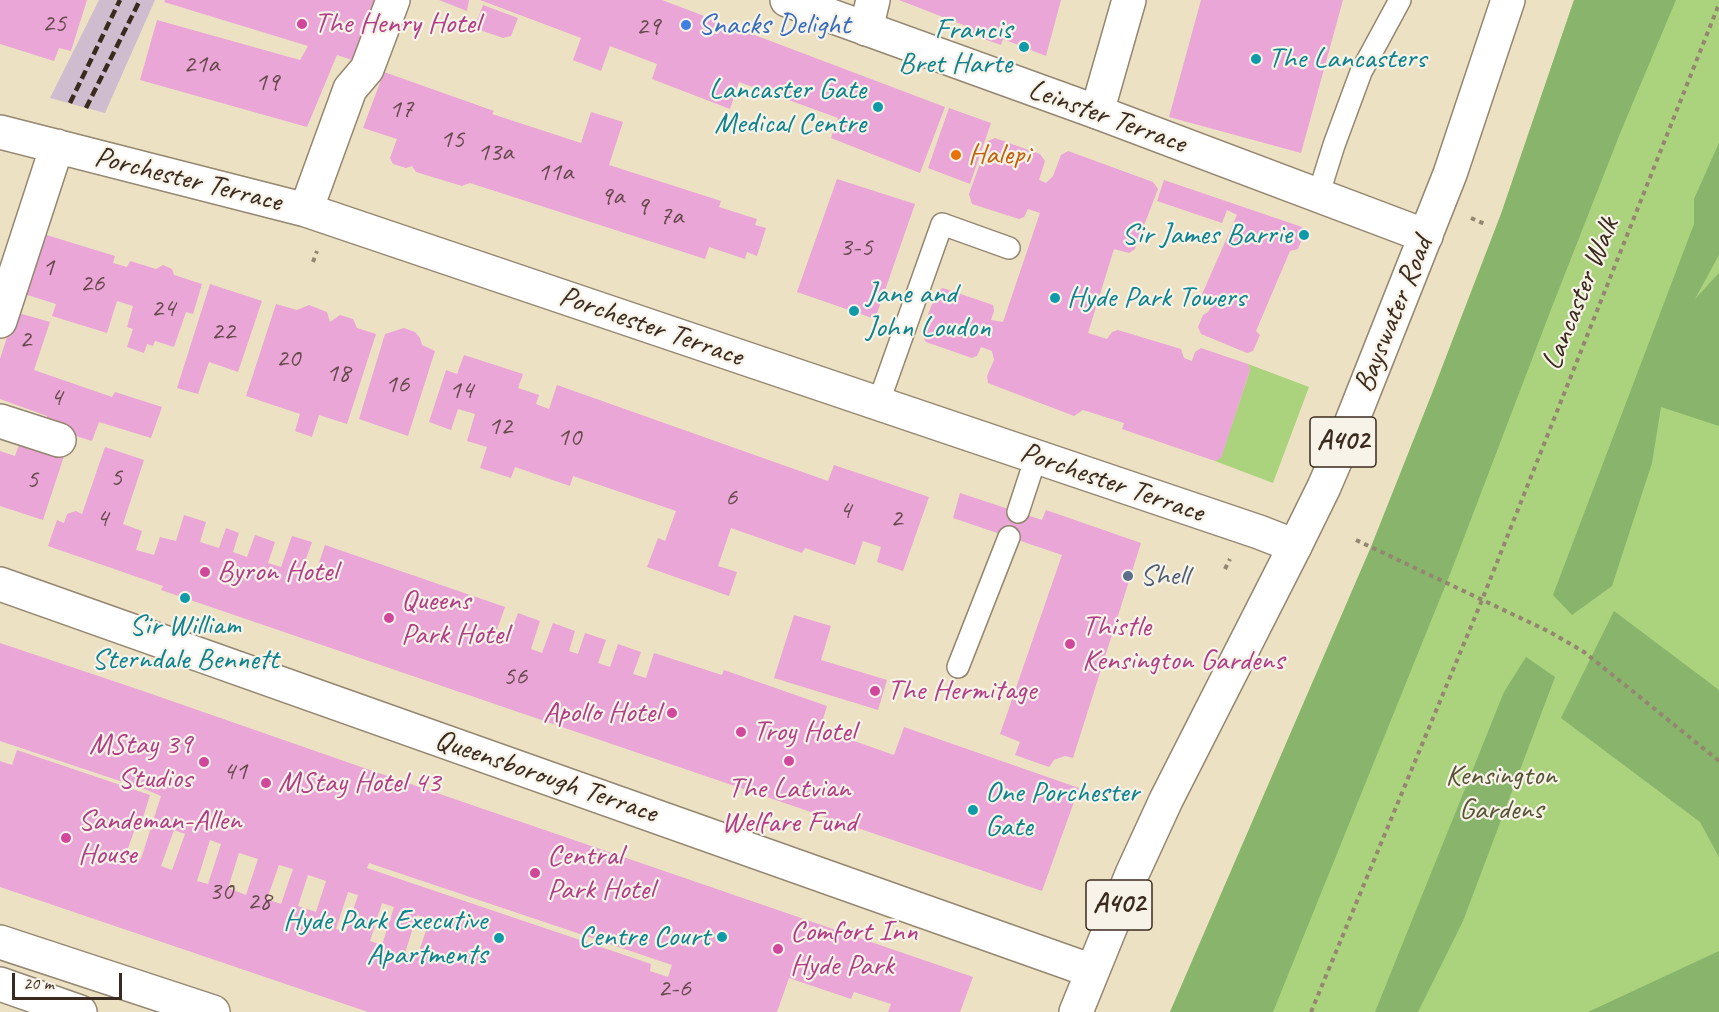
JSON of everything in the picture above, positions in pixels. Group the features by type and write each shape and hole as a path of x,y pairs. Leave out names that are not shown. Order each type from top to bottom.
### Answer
{"street":[{"path":"306,210 350,89 367,69 393,0"},
{"name":"Leinster Terrace","path":"787,0 869,14 1097,112 1426,236"},
{"path":"1097,112 1129,0"},
{"name":"Bayswater Road","path":"1076,1012 1131,874 1324,487 1348,431 1450,174 1508,0"},
{"name":"Porchester Terrace","path":"0,132 306,210 1295,546"},
{"path":"0,321 57,146"},
{"path":"0,421 59,440"},
{"name":"Queensborough Terrace","path":"0,584 1092,971"},
{"path":"0,942 213,1012"},
{"path":"0,984 80,1012"}],"lane":[{"path":"1318,196 1334,144 1361,72 1400,0"},
{"path":"878,404 942,224 1009,248"},
{"path":"1018,512 1036,458"},
{"path":"958,667 1009,537"}],"path":[{"name":"Lancaster Walk","path":"1311,1012 1482,600 1719,4"},
{"path":"1470,218 1486,225"},
{"path":"1356,540 1550,632 1584,652 1719,761"},
{"path":"1226,569 1230,557"}],"shaded area":[{"path":"99,0 155,0 105,113 50,98"}],"green space":[{"name":"Kensington Gardens","path":"1574,0 1719,0 1719,1012 1170,1012 1371,547 1501,214"},
{"path":"1574,0 1676,0 1621,131 1452,569 1273,1012 1170,1012 1371,547 1501,214"},
{"path":"1719,143 1719,255 1695,299 1719,273 1719,426 1661,407 1652,463 1612,586 1572,615 1553,595 1694,224 1694,199"},
{"path":"1248,364 1309,387 1273,483 1215,461 1221,457 1250,370"},
{"path":"1614,611 1719,690 1719,857 1700,822 1561,718"},
{"path":"1526,657 1555,677 1463,921 1418,1012 1375,1012 1504,692"},
{"path":"1719,951 1719,1012 1588,1012"}],"building":[{"path":"0,0 87,0 71,51 59,48 54,61 0,44"},
{"path":"165,0 378,0 352,60 337,55 307,127 140,80 157,20 300,60 308,46 164,2"},
{"path":"439,0 469,0 467,11"},
{"path":"480,0 662,0 945,107 920,173 831,138 838,118 739,82 730,109 652,79 657,64 610,46 601,71 573,60 581,38"},
{"path":"899,0 1061,0 1046,56 1003,39 1001,45 970,34 971,28"},
{"name":"The Lancasters","path":"1201,0 1343,0 1301,153 1169,117"},
{"path":"483,5 518,18 511,36 503,38 480,30 476,23"},
{"path":"384,72 494,111 492,114 581,143 591,112 623,122 609,165 721,201 719,207 757,219 755,225 766,228 757,256 747,252 745,259 709,247 705,259 470,183 462,186 416,172 412,166 406,168 393,164 390,158 397,139 363,128"},
{"name":"Halepi","path":"949,108 991,123 970,184 928,168"},
{"name":"Hyde Park Towers","path":"995,138 1040,154 1045,161 1039,180 1046,183 1053,176 1061,155 1068,151 1153,182 1158,189 1135,249 1129,253 1114,249 1088,333 1107,339 1112,332 1118,330 1181,349 1184,358 1192,361 1195,352 1201,348 1248,364 1250,370 1221,458 1215,461 1122,429 1124,423 1083,410 1074,416 988,383 987,376 994,360 992,351 981,347 977,356 972,358 926,342 921,333 937,291 943,288 993,305 991,320 1003,322 1040,213 1028,209 1024,217 1019,219 972,204 969,194 988,141"},
{"path":"837,179 915,204 875,319 797,292"},
{"path":"1164,180 1302,227 1305,232 1298,249 1290,251 1256,331 1260,335 1253,351 1247,353 1201,334 1198,327 1203,315 1212,306 1199,301 1237,215 1227,210 1222,223 1157,201"},
{"path":"40,233 115,256 113,263 127,267 130,261 156,269 163,265 172,269 174,275 202,284 193,314 186,312 174,347 155,341 153,346 147,344 144,353 127,347 133,329 127,327 133,306 117,301 107,333 52,316 56,304 21,293"},
{"path":"210,284 262,301 238,372 209,362 198,394 177,388"},
{"path":"276,304 297,310 309,305 327,312 330,322 340,315 353,319 357,328 376,334 347,424 319,415 312,437 295,431 300,414 246,396"},
{"path":"15,312 50,322 34,370 112,397 115,392 162,407 151,438 99,422 92,441 50,428 47,416 0,399 0,359"},
{"path":"404,328 415,332 422,345 435,351 408,436 359,419 385,334"},
{"path":"464,355 523,374 518,388 539,395 536,404 549,409 557,385 828,481 834,465 929,497 903,571 877,562 881,547 863,541 855,565 805,548 802,553 731,528 718,566 737,572 729,596 647,567 658,538 665,541 676,511 573,476 570,486 515,467 511,478 480,468 487,447 467,441 475,414 458,409 451,430 429,422 446,370 457,374"},
{"path":"20,442 64,456 43,520 0,506 0,451 15,456"},
{"path":"105,447 144,460 123,524 142,531 136,550 154,555 160,537 176,541 184,515 206,522 200,542 219,548 226,528 239,533 233,552 247,557 255,535 275,542 268,563 281,567 292,536 312,542 301,573 314,578 325,545 505,607 494,638 507,643 518,613 540,621 531,649 542,653 553,623 575,631 569,651 578,654 585,633 606,640 598,663 610,667 618,644 641,652 633,674 646,678 654,653 722,675 724,670 827,706 820,729 894,755 904,727 1079,788 1042,891 161,590 163,586 48,546 57,520 64,523 67,514 76,511 82,514"},
{"name":"Thistle Kensington Gardens","path":"960,493 1042,520 1046,510 1141,543 1073,758 1065,756 1054,760 1049,767 1015,755 1020,742 1000,734 1062,555 953,518"},
{"path":"794,615 831,626 821,660 887,680 878,710 774,678"},
{"path":"0,643 973,977 960,1012 888,1012 891,1004 854,992 851,999 789,978 777,1012 368,1012 0,887 0,761 12,765 17,750 150,795 142,821 138,820 126,854 141,859 161,796 0,741","holes":["174,830 185,834 172,870 161,866","210,840 221,844 208,884 197,881","239,853 258,859 246,895 228,888","369,863 672,965 668,977 650,971 651,964 367,868","279,865 293,869 281,904 267,899","308,875 326,881 316,912 298,906","348,892 358,895 346,932 336,929","382,903 394,907 382,945 370,941","417,915 430,919 417,957 405,953"]}],"railway":[{"path":"70,103 120,0"},
{"path":"86,108 140,0"}],"place":[{"name":"The Henry Hotel","path":"302,24"},
{"name":"Snacks Delight","path":"686,25"},
{"name":"Francis Bret Harte","path":"1024,47"},
{"name":"The Lancasters","path":"1256,59"},
{"name":"Lancaster Gate Medical Centre","path":"878,107"},
{"name":"Halepi","path":"956,155"},
{"name":"Sir James Barrie","path":"1304,235"},
{"name":"Hyde Park Towers","path":"1055,298"},
{"name":"Jane and John Loudon","path":"854,311"},
{"name":"Byron Hotel","path":"205,572"},
{"name":"Shell","path":"1128,576"},
{"name":"Sir William Sterndale Bennett","path":"185,598"},
{"name":"Queens Park Hotel","path":"389,618"},
{"name":"Thistle Kensington Gardens","path":"1070,644"},
{"name":"The Hermitage","path":"875,691"},
{"name":"Apollo Hotel","path":"672,713"},
{"name":"Troy Hotel","path":"741,732"},
{"name":"The Latvian Welfare Fund","path":"789,761"},
{"name":"MStay 39 Studios","path":"204,762"},
{"name":"MStay Hotel 43","path":"266,783"},
{"name":"One Porchester Gate","path":"973,810"},
{"name":"Sandeman-Allen House","path":"66,838"},
{"name":"Central Park Hotel","path":"535,873"},
{"name":"Centre Court","path":"722,937"},
{"name":"Hyde Park Executive Apartments","path":"499,938"},
{"name":"Comfort Inn Hyde Park","path":"778,949"}]}
